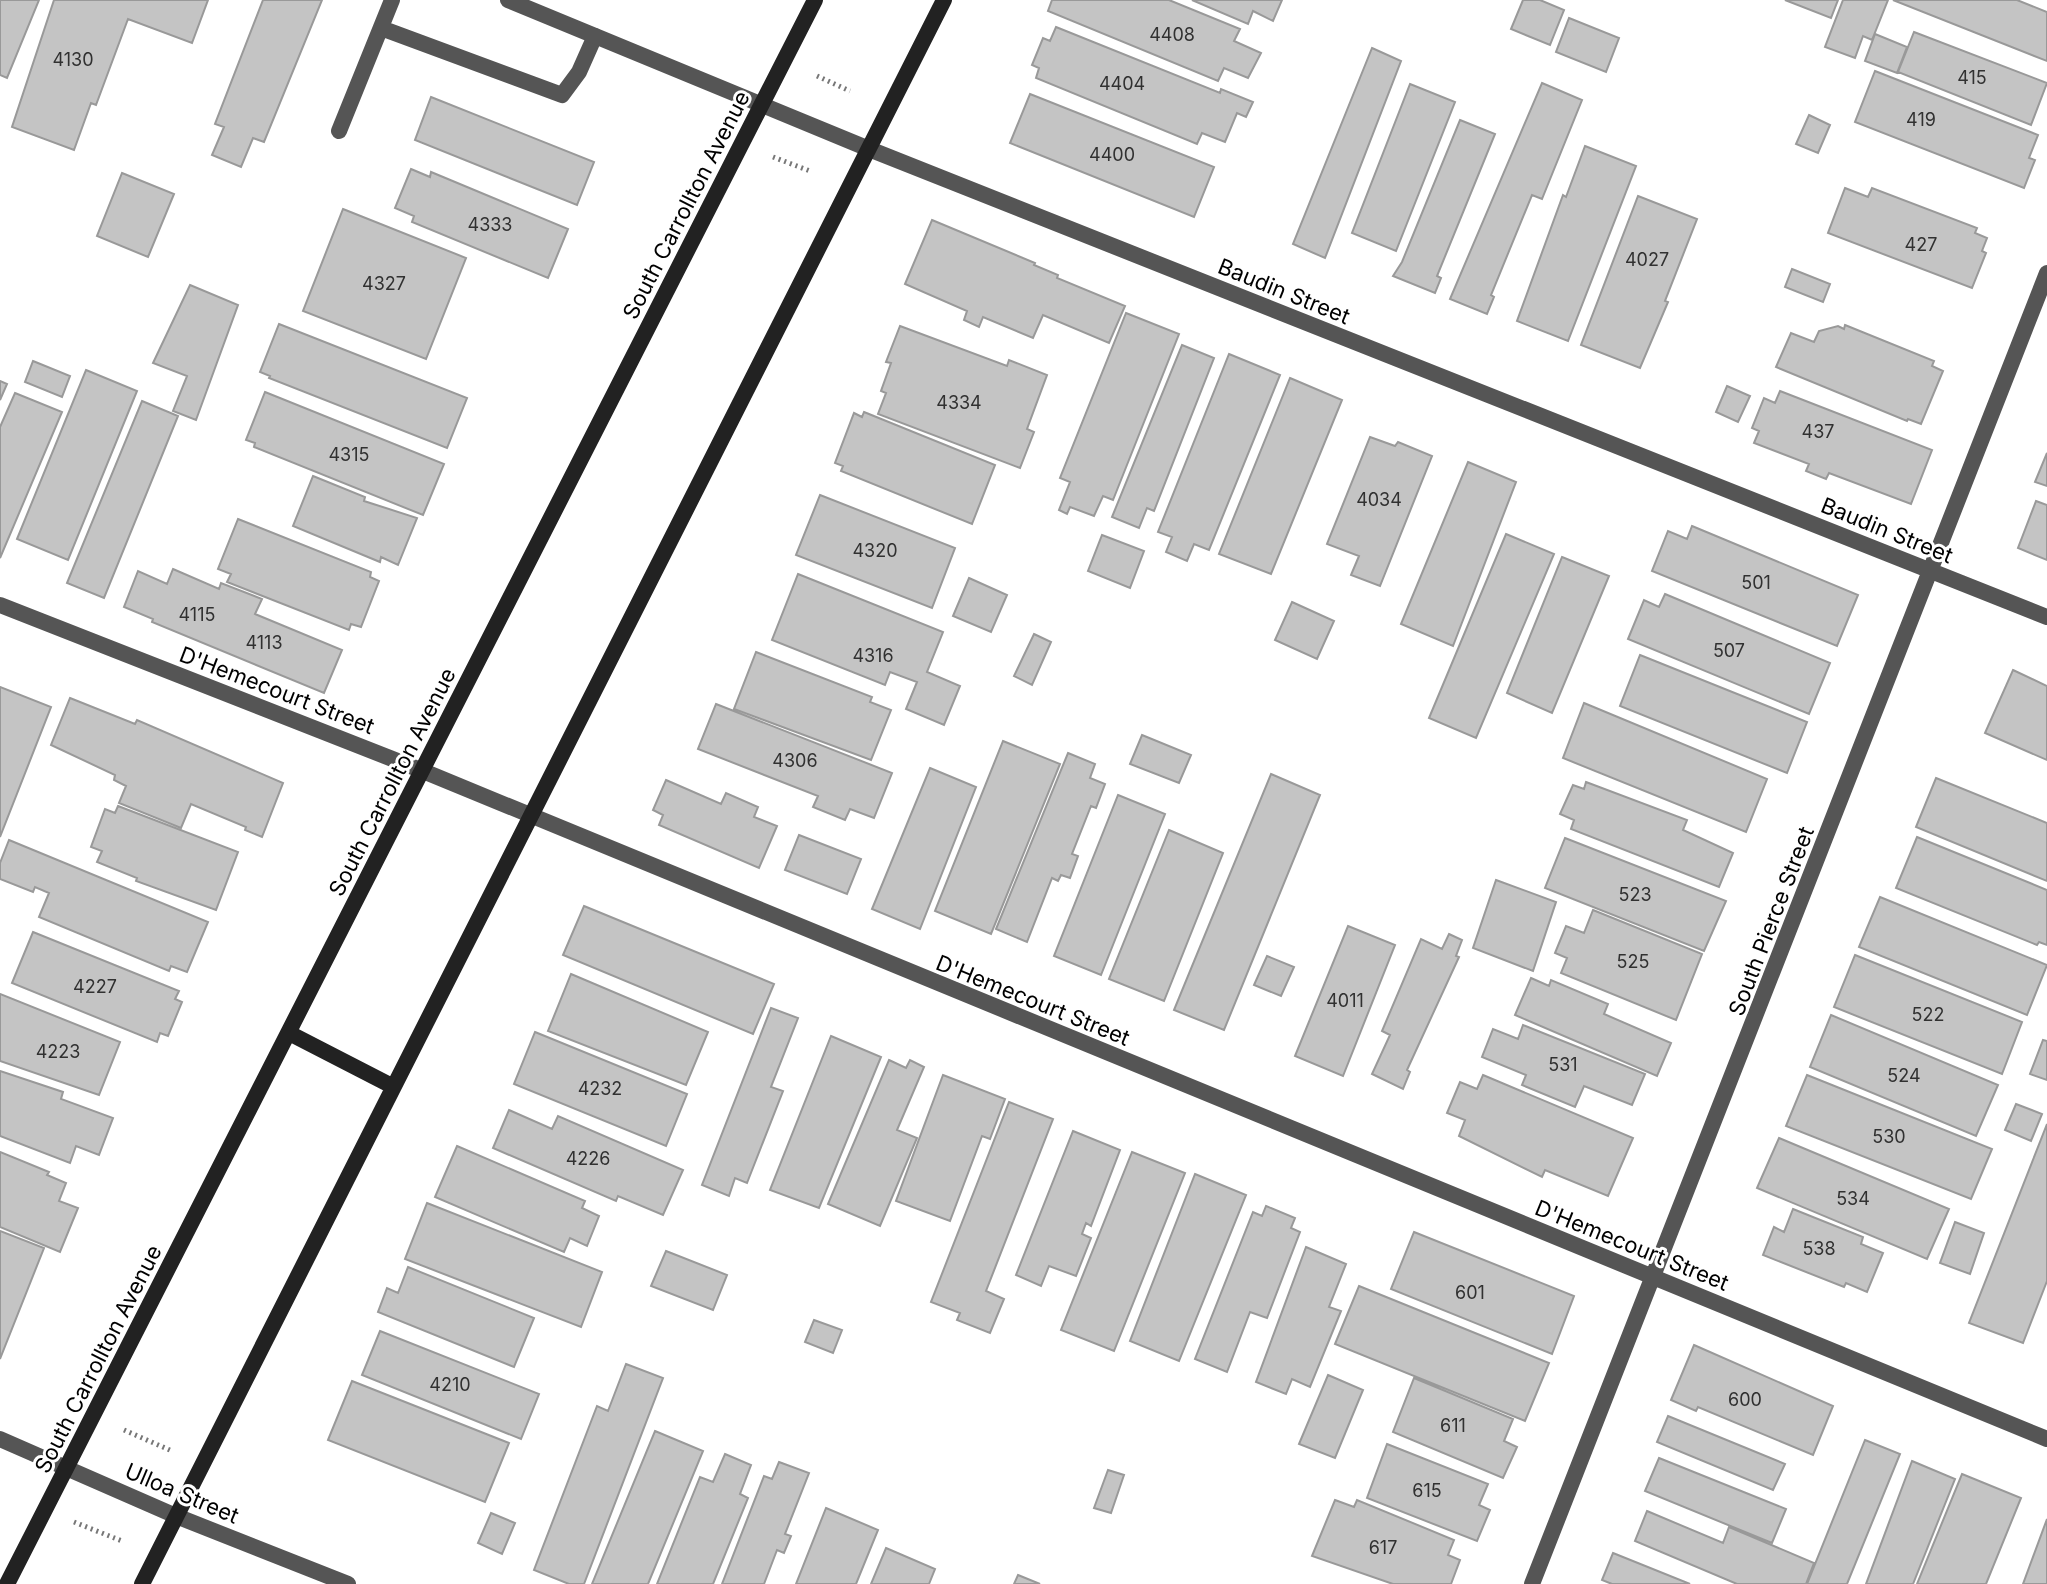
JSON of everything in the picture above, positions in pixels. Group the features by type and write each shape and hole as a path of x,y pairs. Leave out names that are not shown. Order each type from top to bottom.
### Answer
{"main road":[{"name":"South Carrollton Avenue","path":"7,1584 815,0"},
{"path":"142,1584 944,0"},
{"path":"289,1033 392,1086"}],"street":[{"path":"339,131 392,0"},
{"name":"Baudin Street","path":"508,0 869,149 2047,617"},
{"path":"381,28 562,95 579,72 595,36"},
{"name":"South Pierce Street","path":"1532,1584 2047,273"},
{"name":"D'Hemecourt Street","path":"0,605 423,771 528,817 2047,1439"},
{"name":"Ulloa Street","path":"0,1439 176,1516 348,1584"}],"path":[{"path":"817,76 850,91"},
{"path":"773,157 810,171"},
{"path":"124,1430 172,1451"},
{"path":"74,1521 122,1541"}],"building":[{"path":"0,0 39,0 7,78 0,75"},
{"path":"54,0 208,0 192,43 128,19 96,105 91,103 74,150 12,127"},
{"path":"263,0 322,0 264,142 253,138 241,167 212,155 224,127 215,124"},
{"path":"1052,0 1169,0 1240,29 1234,41 1261,53 1248,78 1224,68 1218,81 1048,11"},
{"path":"1192,0 1282,0 1273,21 1253,11 1248,24"},
{"path":"1523,0 1540,0 1564,10 1550,45 1511,29"},
{"path":"1785,0 1838,0 1831,18"},
{"path":"1843,0 1888,0 1872,40 1863,36 1855,58 1825,47"},
{"path":"1893,0 2017,0 2047,12 2047,61"},
{"path":"1569,18 1619,38 1606,72 1556,52"},
{"path":"1056,27 1220,93 1221,89 1253,102 1246,117 1237,113 1225,142 1202,133 1197,144 1036,78 1039,68 1032,65 1043,38 1050,41"},
{"path":"1914,32 2047,83 2031,125 1898,72"},
{"path":"1875,34 1907,47 1897,73 1865,61"},
{"path":"1372,48 1401,61 1325,258 1293,244"},
{"path":"1875,71 2038,135 2029,158 2035,160 2024,188 1855,122"},
{"path":"1542,83 1582,100 1542,199 1532,195 1491,295 1494,297 1487,314 1450,299"},
{"path":"1410,84 1455,102 1396,251 1352,233"},
{"path":"1030,94 1214,167 1194,217 1010,143"},
{"path":"431,97 594,162 577,205 415,140"},
{"path":"1809,115 1830,125 1818,153 1796,144"},
{"path":"1460,120 1495,134 1437,276 1441,278 1435,293 1393,276 1402,262"},
{"path":"1585,146 1636,166 1568,341 1517,321 1563,195 1566,197"},
{"path":"411,169 430,177 431,172 568,229 548,278 412,222 414,216 395,208"},
{"path":"122,173 174,194 148,257 97,236"},
{"path":"1845,188 1868,197 1872,188 1977,228 1975,233 1987,238 1982,251 1986,253 1972,288 1828,233"},
{"path":"1638,196 1697,219 1665,301 1668,302 1640,368 1581,345"},
{"path":"343,209 466,258 426,359 303,311"},
{"path":"932,220 1035,263 1058,275 1057,278 1125,306 1109,343 1043,315 1033,338 983,317 979,327 964,320 967,311 905,284"},
{"path":"1792,269 1830,284 1823,302 1785,287"},
{"path":"190,285 238,305 196,420 173,411 187,376 153,363"},
{"path":"1126,313 1179,334 1113,500 1103,496 1094,516 1070,507 1067,514 1059,510 1070,482 1060,478"},
{"path":"279,324 467,398 447,448 260,372"},
{"path":"1845,325 1934,361 1932,366 1943,371 1921,424 1776,367 1791,333 1814,342 1819,331 1838,326 1844,329"},
{"path":"900,326 1007,366 1009,360 1047,375 1027,429 1034,432 1020,468 878,414 886,393 881,391 891,363 886,362"},
{"path":"1182,345 1214,358 1154,511 1147,508 1139,528 1112,517"},
{"path":"1229,354 1280,375 1209,550 1194,544 1187,561 1166,552 1172,537 1158,532"},
{"path":"33,361 70,376 62,397 25,382"},
{"path":"86,370 137,391 68,560 17,539"},
{"path":"1290,378 1342,400 1271,574 1219,554"},
{"path":"0,381 7,384 0,400"},
{"path":"1727,386 1750,396 1738,422 1716,412"},
{"path":"1780,391 1932,450 1911,504 1829,473 1826,479 1806,471 1809,464 1754,443 1759,431 1752,428 1764,398 1775,403"},
{"path":"265,392 444,464 423,515 254,447 255,443 246,440"},
{"path":"15,393 62,412 0,558 0,427"},
{"path":"142,401 178,416 104,598 67,583"},
{"path":"864,412 995,465 972,524 841,471 843,466 835,463 854,413 862,417"},
{"path":"1370,437 1395,446 1398,442 1432,456 1380,586 1351,575 1359,556 1327,544"},
{"path":"2047,453 2047,486 2035,482"},
{"path":"1468,462 1516,482 1453,646 1401,624"},
{"path":"313,476 365,497 364,501 417,518 398,565 381,557 380,562 293,526"},
{"path":"820,495 955,548 932,608 796,555"},
{"path":"2036,501 2047,505 2047,560 2018,548"},
{"path":"238,519 371,572 370,577 379,581 361,627 351,624 349,630 227,582 231,574 218,569"},
{"path":"1692,526 1858,595 1837,646 1652,571 1668,531 1687,539"},
{"path":"1506,534 1554,554 1476,738 1429,718"},
{"path":"1102,535 1144,551 1130,588 1088,571"},
{"path":"1562,557 1609,576 1552,713 1507,693"},
{"path":"173,569 219,589 221,583 262,599 255,614 342,650 324,693 152,622 153,619 124,607 138,571 167,584"},
{"path":"798,574 943,632 927,672 960,686 944,725 906,709 917,682 890,672 885,685 772,640"},
{"path":"969,578 1007,595 991,632 953,616"},
{"path":"1665,594 1830,663 1809,714 1628,639 1644,600 1659,607"},
{"path":"1292,602 1334,621 1317,659 1275,640"},
{"path":"1034,634 1051,642 1032,685 1014,676"},
{"path":"756,652 872,697 870,702 891,710 871,760 734,709"},
{"path":"1640,655 1807,722 1787,773 1620,706"},
{"path":"2013,670 2047,686 2047,760 1985,733"},
{"path":"0,687 51,707 0,837"},
{"path":"70,698 135,724 137,720 283,783 262,837 191,804 181,828 119,803 126,786 114,780 115,775 51,745"},
{"path":"1584,703 1767,779 1746,832 1563,758"},
{"path":"716,704 892,773 874,818 850,809 845,820 813,807 818,796 698,749"},
{"path":"1142,735 1191,755 1179,783 1130,764"},
{"path":"1003,741 1060,764 991,934 935,911"},
{"path":"1068,753 1095,764 1090,778 1105,784 1096,808 1091,806 1072,854 1078,856 1070,878 1061,875 1058,881 1052,878 1027,942 996,929"},
{"path":"930,768 976,787 920,929 872,909"},
{"path":"1271,774 1320,795 1224,1030 1174,1010"},
{"path":"1936,778 2047,823 2047,881 1916,827"},
{"path":"666,780 721,804 726,793 758,807 754,817 777,826 759,868 659,825 663,815 653,810"},
{"path":"1586,782 1687,820 1683,830 1733,853 1719,887 1571,829 1574,820 1560,814 1573,785 1584,789"},
{"path":"1118,795 1165,814 1101,975 1054,956"},
{"path":"118,806 238,852 216,910 136,881 137,878 97,862 102,851 91,847 105,809 115,813"},
{"path":"1169,830 1223,853 1164,1001 1109,979"},
{"path":"799,835 861,859 847,894 785,870"},
{"path":"1917,837 2047,890 2047,945 2039,942 2037,945 1896,888"},
{"path":"1565,838 1726,901 1704,951 1545,888"},
{"path":"9,840 208,922 187,972 171,966 169,971 39,917 49,893 35,887 33,892 0,879 0,863"},
{"path":"1496,880 1556,902 1533,971 1473,948"},
{"path":"1880,897 2047,965 2027,1015 1859,947"},
{"path":"584,906 774,984 753,1034 563,955"},
{"path":"1593,910 1702,954 1676,1020 1561,973 1567,958 1555,953 1566,926 1584,933"},
{"path":"1348,926 1395,945 1343,1076 1295,1056"},
{"path":"33,932 179,991 175,999 182,1002 168,1036 160,1033 157,1042 12,983"},
{"path":"1449,934 1462,940 1456,956 1459,957 1407,1070 1410,1072 1403,1089 1372,1074 1390,1035 1382,1031 1421,939 1442,949"},
{"path":"1855,955 2022,1022 2002,1074 1834,1007"},
{"path":"1267,956 1294,967 1281,996 1254,985"},
{"path":"571,974 708,1032 686,1085 548,1031"},
{"path":"1531,978 1549,986 1551,980 1608,1004 1604,1014 1671,1043 1657,1076 1515,1015"},
{"path":"0,994 120,1042 99,1095 0,1061"},
{"path":"771,1008 798,1018 771,1087 783,1091 747,1183 735,1178 729,1196 702,1185"},
{"path":"1831,1015 1998,1085 1976,1136 1810,1067"},
{"path":"1523,1025 1645,1074 1632,1105 1584,1086 1575,1107 1522,1085 1526,1075 1482,1057 1493,1029 1518,1039"},
{"path":"535,1032 687,1094 666,1146 514,1084"},
{"path":"831,1036 881,1057 819,1208 770,1190"},
{"path":"2043,1040 2047,1041 2047,1080 2030,1074"},
{"path":"889,1060 906,1068 910,1060 924,1067 897,1130 917,1138 880,1226 828,1204"},
{"path":"0,1071 63,1092 61,1099 113,1118 99,1155 76,1146 70,1163 0,1136"},
{"path":"943,1075 1005,1099 990,1139 982,1136 950,1221 896,1201"},
{"path":"1483,1075 1633,1138 1608,1196 1545,1170 1542,1177 1459,1136 1465,1120 1447,1113 1460,1082 1477,1089"},
{"path":"1807,1075 1992,1149 1971,1199 1786,1126"},
{"path":"1009,1102 1053,1119 986,1291 1004,1299 990,1333 957,1320 960,1313 931,1302"},
{"path":"2016,1104 2042,1114 2031,1141 2005,1130"},
{"path":"509,1110 552,1129 558,1116 683,1170 663,1215 618,1196 616,1201 493,1148"},
{"path":"2047,1124 2047,1281 2023,1343 1969,1323"},
{"path":"1073,1131 1120,1150 1091,1226 1086,1223 1082,1234 1091,1238 1076,1276 1049,1266 1041,1286 1016,1275"},
{"path":"1779,1138 1949,1209 1927,1259 1757,1188"},
{"path":"457,1146 585,1201 582,1208 599,1216 587,1246 570,1238 564,1252 435,1197"},
{"path":"0,1152 49,1172 47,1175 66,1183 59,1201 78,1208 60,1252 0,1227"},
{"path":"1132,1152 1185,1173 1114,1351 1061,1330"},
{"path":"1195,1174 1246,1195 1179,1361 1130,1341"},
{"path":"427,1203 602,1272 581,1327 405,1259"},
{"path":"1266,1206 1295,1218 1291,1228 1300,1232 1267,1318 1250,1312 1227,1372 1195,1359 1253,1212 1262,1216"},
{"path":"1793,1209 1863,1237 1861,1244 1883,1253 1867,1292 1846,1283 1844,1287 1763,1255 1774,1227 1784,1232"},
{"path":"1955,1222 1984,1233 1970,1274 1940,1263"},
{"path":"0,1231 44,1248 0,1359"},
{"path":"1414,1232 1574,1296 1552,1354 1391,1289"},
{"path":"1306,1247 1346,1264 1329,1307 1341,1311 1310,1387 1292,1379 1286,1394 1256,1382"},
{"path":"666,1251 727,1275 713,1310 651,1286"},
{"path":"408,1267 534,1318 514,1367 378,1312 387,1288 398,1293"},
{"path":"1359,1286 1549,1363 1525,1421 1335,1344"},
{"path":"814,1320 842,1330 833,1353 805,1342"},
{"path":"380,1331 539,1394 521,1439 362,1375"},
{"path":"1694,1345 1833,1406 1813,1455 1698,1407 1696,1411 1671,1400"},
{"path":"626,1364 663,1378 584,1584 569,1584 534,1570 597,1406 608,1411"},
{"path":"1328,1375 1363,1390 1335,1458 1299,1444"},
{"path":"1414,1378 1513,1419 1504,1441 1517,1447 1503,1478 1393,1432"},
{"path":"352,1381 509,1443 485,1502 328,1440"},
{"path":"1668,1416 1785,1464 1773,1490 1657,1442"},
{"path":"655,1431 703,1451 648,1584 592,1584"},
{"path":"1865,1440 1900,1454 1847,1584 1807,1584"},
{"path":"1387,1444 1488,1484 1479,1505 1490,1510 1477,1541 1367,1498"},
{"path":"725,1454 751,1465 740,1494 748,1498 713,1584 657,1584 700,1477 713,1482"},
{"path":"1659,1458 1786,1509 1772,1543 1645,1491"},
{"path":"1912,1461 1955,1479 1913,1584 1866,1584"},
{"path":"779,1462 809,1473 785,1534 791,1536 784,1553 777,1550 764,1584 722,1584 764,1476 772,1479"},
{"path":"1108,1470 1124,1475 1111,1513 1094,1508"},
{"path":"1962,1474 2021,1498 1986,1584 1917,1584"},
{"path":"1335,1500 1354,1507 1357,1500 1454,1540 1448,1555 1460,1560 1451,1584 1393,1584 1312,1556"},
{"path":"826,1508 878,1530 856,1584 796,1584"},
{"path":"1647,1511 1723,1543 1729,1527 1814,1563 1806,1584 1737,1584 1635,1541"},
{"path":"491,1513 515,1523 502,1554 478,1543"},
{"path":"2047,1519 2047,1584 2023,1584"},
{"path":"886,1548 935,1569 929,1584 871,1584"},
{"path":"1613,1553 1690,1584 1612,1584 1602,1580"},
{"path":"1018,1575 1040,1584 1014,1584"}]}
